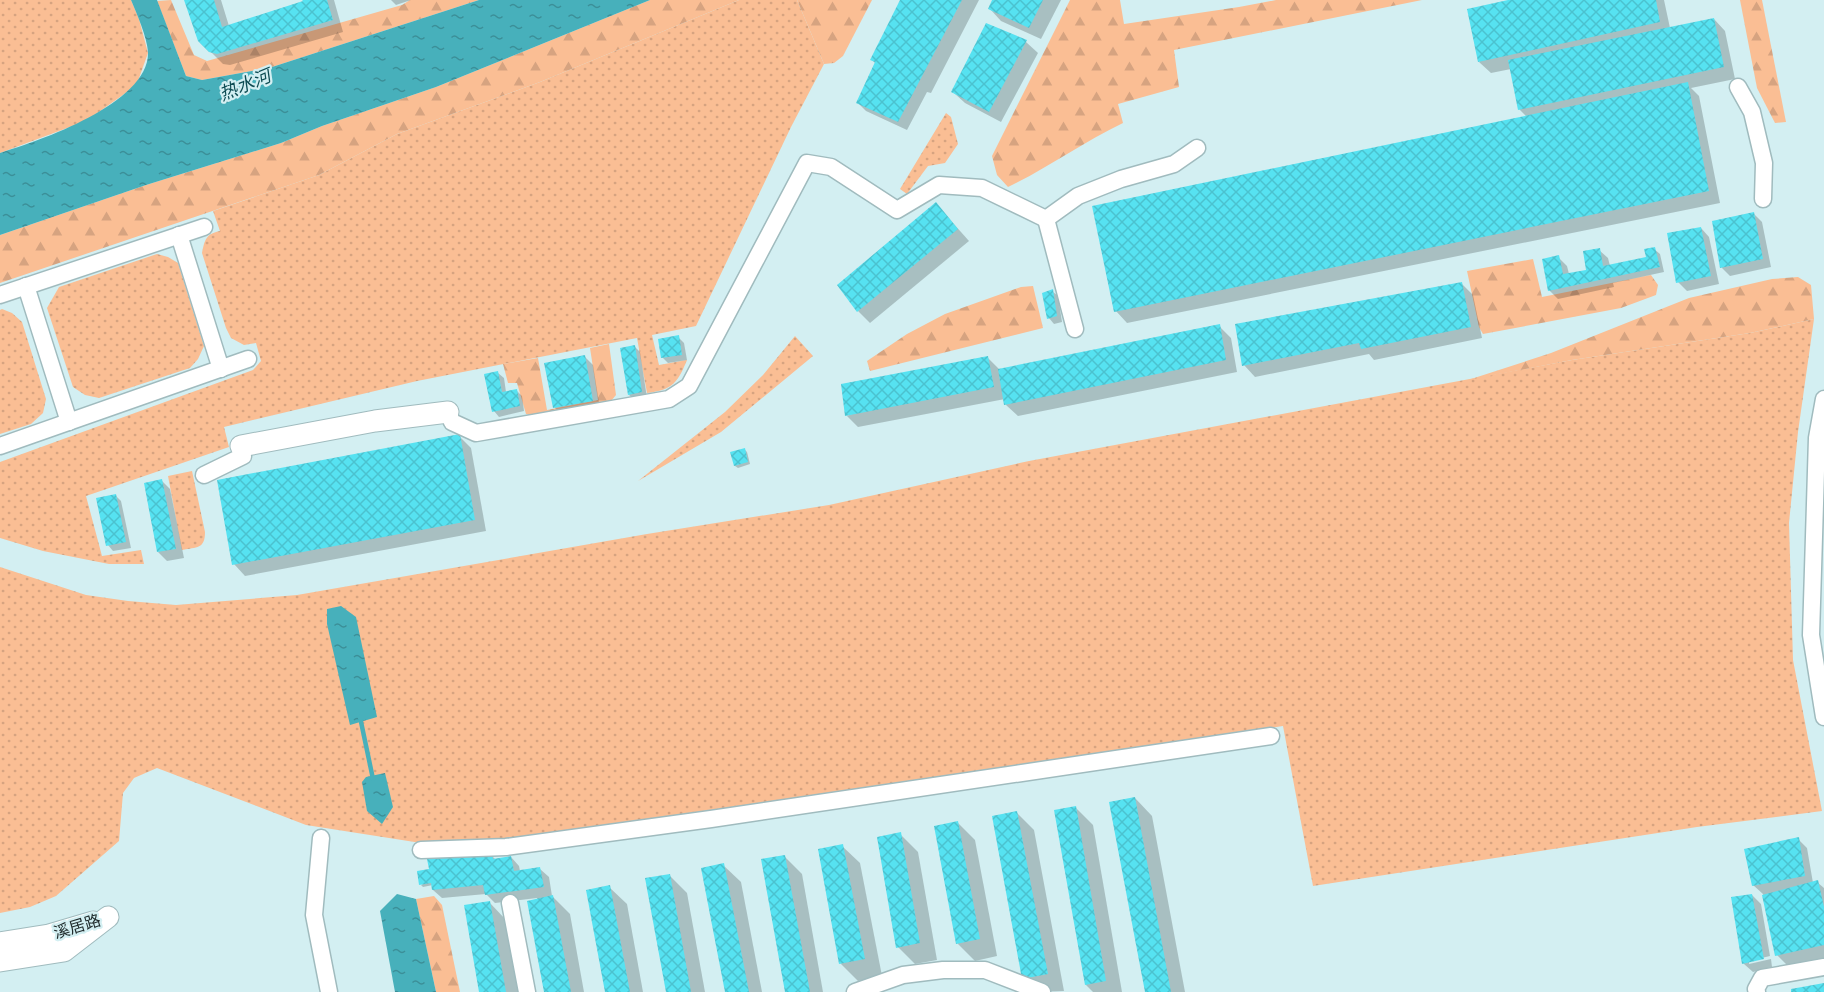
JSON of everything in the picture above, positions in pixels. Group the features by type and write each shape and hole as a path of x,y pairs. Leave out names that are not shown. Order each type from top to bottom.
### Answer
{"street":[{"path":"1738,87 1752,112 1764,163 1763,199"},
{"path":"1046,219 1078,196 1121,179 1174,164 1197,148"},
{"path":"204,475 243,456 241,446 375,421 448,412 452,422 476,433 669,399 689,386 807,163 831,167 897,210 939,185 982,188 1046,219 1075,329"},
{"path":"0,295 204,227"},
{"path":"179,235 221,369"},
{"path":"26,286 69,422"},
{"path":"0,446 248,359"},
{"path":"1824,399 1817,438 1811,635 1824,717"},
{"path":"421,850 529,844 1271,736"},
{"path":"321,838 315,915 329,992"},
{"path":"510,903 527,992"},
{"name":"溪居路","path":"0,943 49,935 108,917 64,951 0,962"},
{"path":"1757,992 1756,989 1762,978 1824,967"},
{"path":"855,992 903,975 943,970 985,970 1042,992"}],"green space":[{"path":"0,0 131,0 139,19 148,53 138,81 130,90 86,121 0,153"},
{"path":"171,0 194,55 207,61 402,5 410,0 479,0 269,68 202,80 186,76 157,1"},
{"path":"650,0 739,0 540,82 397,134 319,175 0,283 0,235 146,185 281,143 322,126 436,87"},
{"path":"739,0 797,0 824,64 791,127 696,326 652,335 659,365 687,360 681,374 669,387 647,393 637,338 417,381 224,427 229,447 86,496 102,556 141,550 144,564 109,564 43,551 0,538 0,462 253,370 261,361 256,343 244,345 231,338 202,253 207,238 220,231 213,211 319,175 397,134 540,82"},
{"path":"797,0 872,0 843,56 834,63 824,64"},
{"path":"1070,0 1120,0 1124,24 1276,0 1422,0 1174,50 1179,87 1118,104 1123,123 1008,187 997,175 992,156"},
{"path":"1740,0 1762,0 1786,122 1775,123 1757,88"},
{"path":"946,113 951,117 958,144 945,163 928,166 907,194 900,189"},
{"path":"157,254 178,263 204,346 198,359 190,368 99,398 85,395 73,387 47,308 59,287"},
{"path":"1533,259 1542,297 1651,275 1658,285 1656,295 1621,308 1483,334 1479,327 1467,271"},
{"path":"1798,277 1811,285 1814,319 1750,333 1572,360 1468,380 1551,353 1689,298 1772,279"},
{"path":"1033,286 1043,328 870,371 867,361 907,334 945,314 1021,287"},
{"path":"0,310 12,313 22,322 46,399 43,413 31,424 0,434"},
{"path":"1814,319 1798,432 1789,523 1793,660 1822,811 1697,827 1313,886 1283,726 527,837 421,843 306,825 157,768 134,778 123,793 119,841 56,896 30,907 0,913 0,567 86,595 128,601 176,605 297,595 829,505 1029,461 1572,360 1750,333"},
{"path":"795,336 813,356 721,432 638,481 725,412 763,375"},
{"path":"609,344 616,395 611,401 533,416 526,414 517,383 508,383 503,364 538,358 547,410 598,400 590,348"},
{"path":"192,471 205,538 199,546 182,550 168,476"},
{"path":"434,896 442,905 460,992 436,992 416,899"}],"water":[{"name":"热水河","path":"131,0 157,0 186,76 202,80 269,68 479,0 650,0 436,87 322,126 281,143 146,185 0,235 0,153 65,129 90,117 113,103 131,88 144,70 147,46"},
{"path":"341,606 356,617 377,717 350,725 327,624 327,609"},
{"path":"385,773 393,807 382,824 367,811 362,782 366,777"},
{"path":"397,894 416,899 436,992 395,992 380,911"}],"building":[{"path":"184,0 214,0 222,27 302,0 327,0 333,20 217,54 209,52 198,41"},
{"path":"900,0 962,0 898,122 856,103 875,62 870,60"},
{"path":"992,0 1043,0 1029,28 988,9"},
{"path":"1508,0 1656,0 1660,22 1478,62 1467,9"},
{"path":"1714,18 1724,67 1518,110 1508,60"},
{"path":"986,23 1027,40 989,112 951,92"},
{"path":"1688,82 1709,191 1114,312 1092,206"},
{"path":"936,202 958,229 857,312 837,285"},
{"path":"1754,212 1763,259 1720,268 1712,221"},
{"path":"1701,227 1711,276 1676,283 1667,233"},
{"path":"1655,247 1660,267 1548,291 1542,259 1559,255 1563,274 1586,270 1583,251 1600,248 1603,266 1646,257 1644,249"},
{"path":"1462,282 1471,327 1361,349 1359,343 1242,366 1235,324"},
{"path":"1053,289 1057,316 1047,319 1042,293"},
{"path":"1220,324 1226,360 1004,405 998,369"},
{"path":"679,335 682,355 661,358 658,339"},
{"path":"635,345 642,392 628,395 620,348"},
{"path":"585,355 593,401 553,408 544,363"},
{"path":"988,356 994,387 845,416 841,384"},
{"path":"498,371 502,392 517,389 520,406 492,412 484,374"},
{"path":"460,434 475,520 232,565 217,480"},
{"path":"745,448 748,462 734,466 730,452"},
{"path":"162,479 176,549 157,552 144,483"},
{"path":"116,494 126,542 106,546 96,498"},
{"path":"1135,797 1171,992 1145,992 1109,802"},
{"path":"1076,806 1106,981 1085,985 1054,810"},
{"path":"1017,811 1048,974 1022,979 992,816"},
{"path":"958,821 980,939 956,944 934,826"},
{"path":"901,832 920,943 896,948 877,837"},
{"path":"1799,837 1805,876 1752,886 1744,849"},
{"path":"843,844 865,959 839,964 818,849"},
{"path":"492,854 493,859 511,856 514,871 540,867 544,887 485,895 483,885 432,890 431,883 419,885 417,871 429,869 427,859"},
{"path":"785,855 810,992 785,992 761,859"},
{"path":"724,863 749,992 725,992 701,868"},
{"path":"670,874 691,992 666,992 645,878"},
{"path":"1818,880 1824,907 1824,945 1775,956 1762,895"},
{"path":"610,885 630,992 605,992 586,890"},
{"path":"1752,894 1764,959 1742,964 1731,897"},
{"path":"553,895 571,992 544,992 527,901"},
{"path":"490,901 506,992 479,992 464,905"},
{"path":"1824,983 1824,992 1791,992 1791,989"}],"waterway":[{"path":"360,717 373,779"}]}
